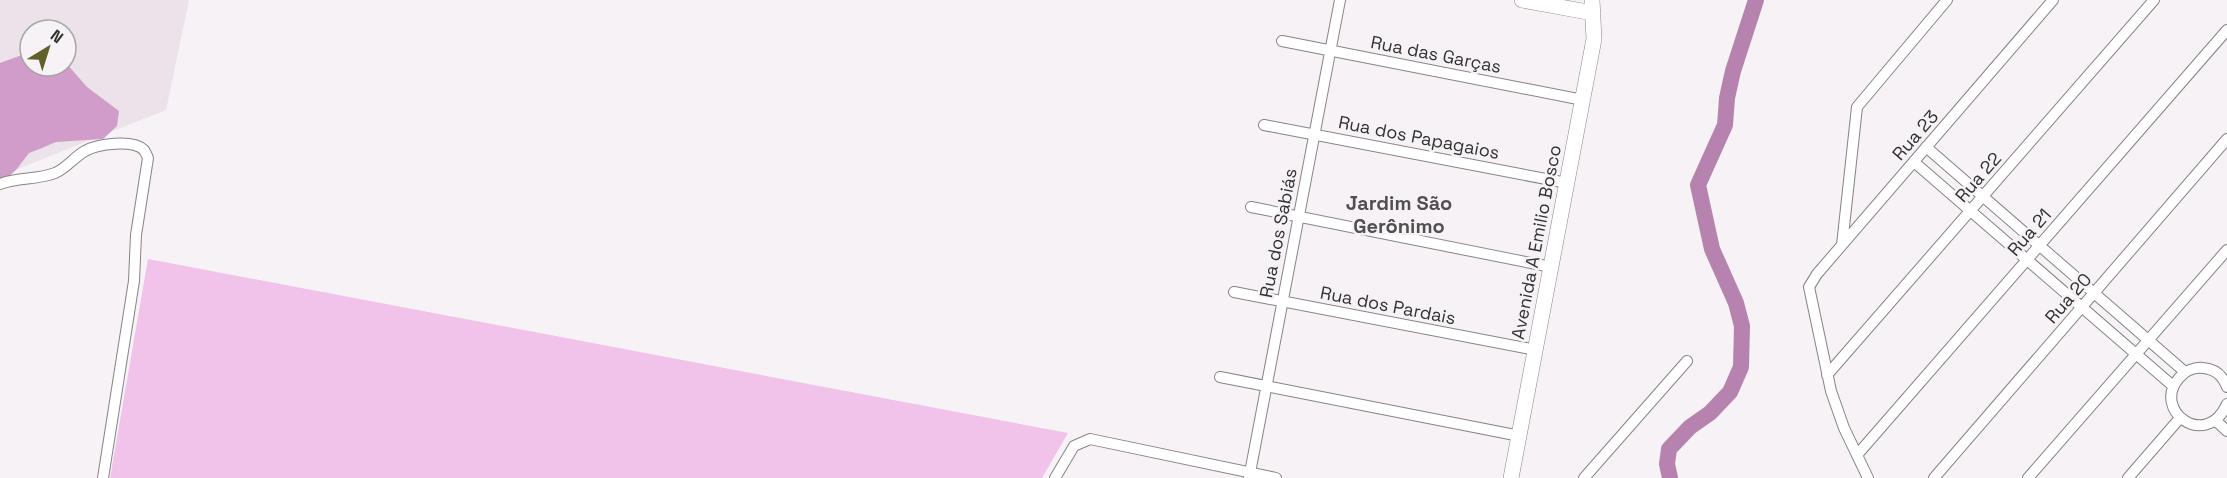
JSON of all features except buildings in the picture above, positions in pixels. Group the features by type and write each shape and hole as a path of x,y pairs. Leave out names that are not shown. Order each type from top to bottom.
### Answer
{"main road":[{"path":"1522,0 1592,6"},
{"name":"Avenida A Emilio Bosco","path":"1512,478 1594,39 1592,6"}],"street":[{"name":"Rua dos Sabiás","path":"1249,475 1340,0"},
{"path":"1842,245 1857,107 1947,0"},
{"name":"Rua 23","path":"1827,375 1809,294 1812,281 2053,0"},
{"name":"Rua 22","path":"1827,375 2154,0"},
{"name":"Rua 21","path":"1857,455 2227,30"},
{"name":"Rua das Garças","path":"1282,41 1583,100"},
{"name":"Rua dos Papagaios","path":"1264,125 1567,183"},
{"name":"Rua 20","path":"1934,478 2227,139"},
{"path":"0,184 15,178 41,177 54,173 63,169 87,149 106,144 118,143 139,147 144,150 148,158 136,236 134,281 103,478"},
{"path":"1926,147 2185,372"},
{"path":"1914,162 2174,386"},
{"path":"1251,207 1551,267"},
{"path":"2028,478 2227,250"},
{"name":"Rua dos Pardais","path":"1234,292 1536,350"},
{"path":"1584,478 1688,361"},
{"path":"2219,374 2227,364"},
{"path":"2227,387 2219,374 2206,368 2199,368 2185,372 2174,386 2172,402 2180,418 2190,425 2199,426 2215,420 2227,407"},
{"path":"1827,375 1844,428 1868,478"},
{"path":"1220,377 1520,436"},
{"path":"2128,478 2180,418"},
{"path":"2215,420 2227,431"},
{"path":"1055,478 1071,450 1079,442 1096,439 1249,475 1276,478"}],"shaded area":[{"path":"0,0 189,0 166,110 0,176"},
{"path":"18,56 18,78 78,77 87,87 119,111 117,126 103,139 56,142 29,153 16,170 0,184 0,63"},
{"path":"148,259 1068,433 1042,478 110,478"}],"waterway":[{"path":"1670,478 1667,464 1669,449 1730,392 1741,367 1742,326 1736,303 1712,249 1698,185 1725,125 1727,98 1733,71 1756,0"}],"district":[{"name":"Jardim São Gerônimo","path":"1399,214"}]}
